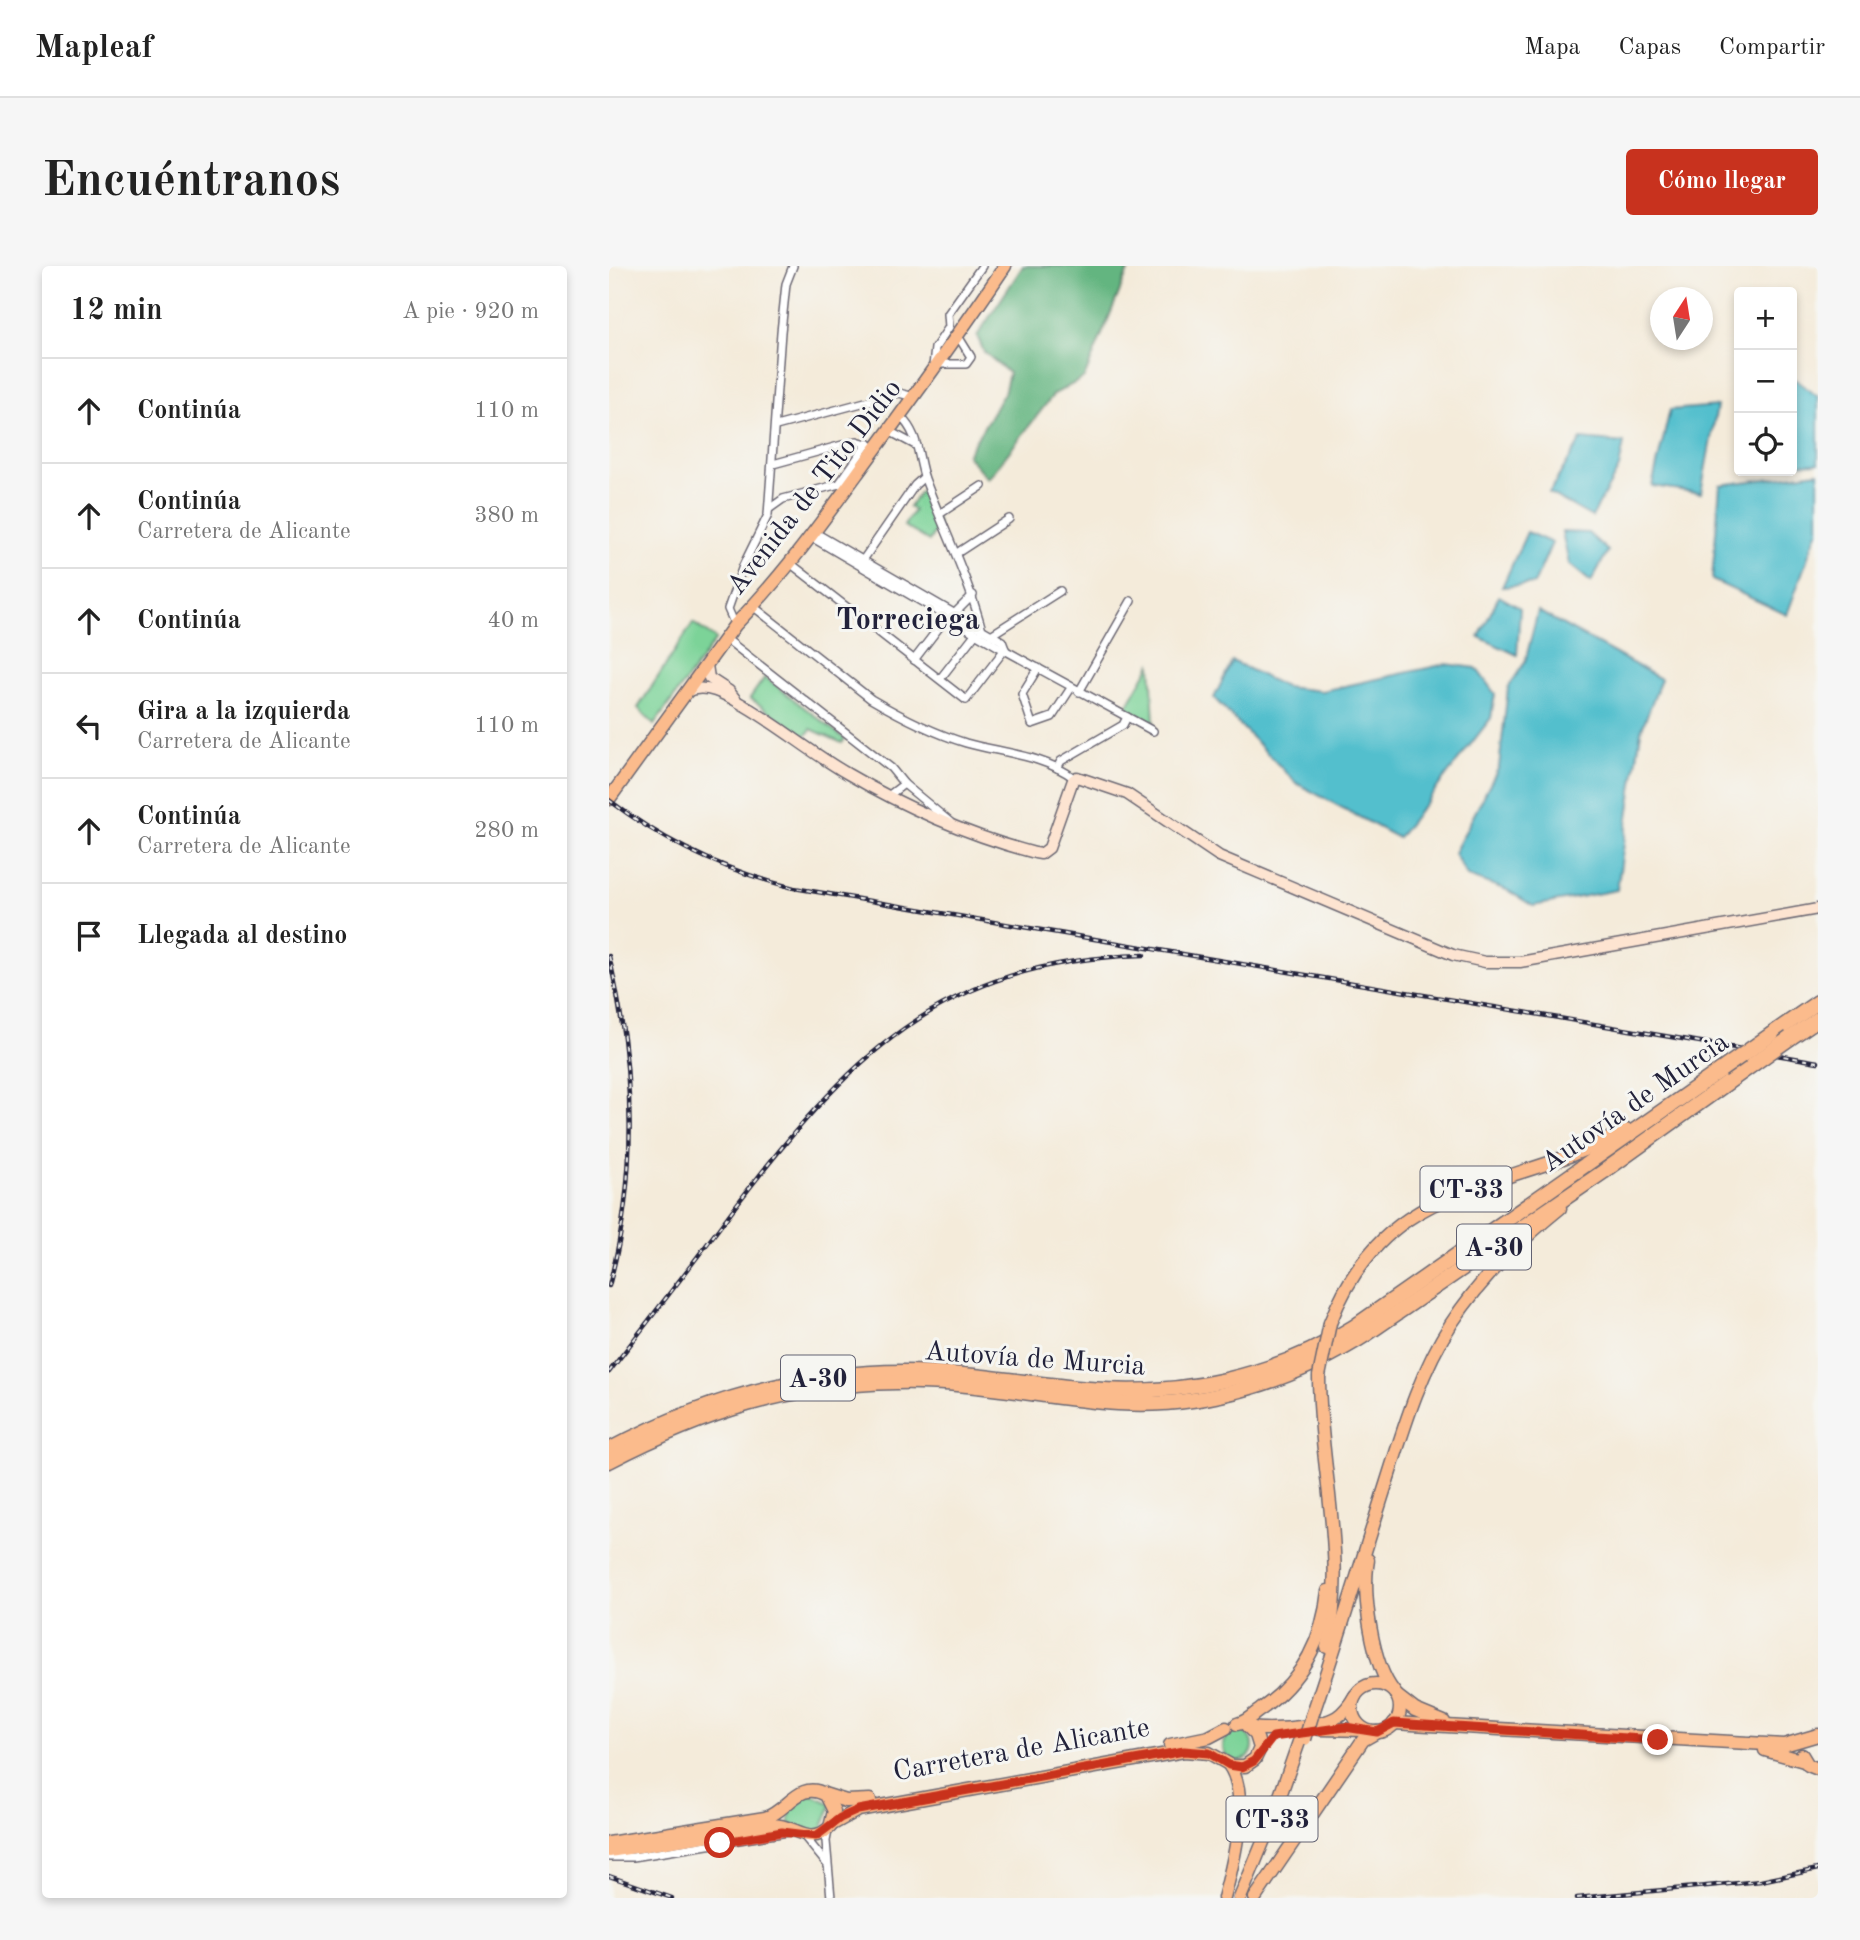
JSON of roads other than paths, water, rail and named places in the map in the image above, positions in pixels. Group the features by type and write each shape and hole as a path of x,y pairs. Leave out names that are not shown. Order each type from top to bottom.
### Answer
{"highway":[{"name":"Autovía de Murcia","path":"609,1461 709,1414 813,1389 918,1382 1039,1389 1168,1390 1231,1379 1296,1358 1370,1317 1818,1002"},
{"name":"Autovía de Murcia","path":"609,1450 705,1405 812,1379 906,1372 1039,1389 1119,1403 1161,1403 1215,1396 1291,1373 1361,1338 1603,1172 1818,1019"}],"main road":[{"name":"Avenida de Tito Didio","path":"609,799 686,692 704,677 735,625 754,607 813,535 872,446 889,431 1005,266"},
{"path":"704,677 729,691 738,702 846,773 888,796 954,824 1041,854 1049,848 1075,778 1088,779 1127,794 1219,856 1453,955 1485,962 1520,962 1818,909"},
{"name":"CT-33","path":"1309,1716 1327,1648 1335,1601 1335,1546 1323,1443 1319,1376 1330,1323 1357,1270 1392,1231 1416,1213 1465,1189 1578,1155 1651,1118"},
{"name":"CT-33","path":"1248,1898 1392,1465 1420,1385 1440,1343 1463,1307 1506,1255 1597,1181 1603,1172"},
{"path":"1224,1898 1239,1806 1236,1778 1216,1745 1220,1734 1245,1722 1291,1684 1307,1662 1318,1638 1327,1597 1329,1559 1323,1443"},
{"path":"1392,1465 1370,1550 1366,1591 1380,1665 1400,1710 1394,1723"},
{"path":"1372,1731 1359,1725 1353,1716 1355,1696 1362,1688 1374,1684 1385,1686 1427,1717 1486,1731"},
{"name":"Carretera de Alicante","path":"823,1793 846,1801 864,1801 1120,1756 1209,1737 1237,1726 1268,1729 1328,1722 1342,1713 1355,1696"},
{"path":"1255,1898 1363,1740 1372,1731 1394,1723 1486,1731 1724,1743 1784,1745 1813,1737"},
{"path":"1237,1726 1259,1740 1258,1755"},
{"path":"1225,1762 1245,1766 1269,1740 1282,1734 1345,1727 1372,1731"},
{"path":"1804,1761 1802,1749 1813,1737"},
{"name":"CT-33","path":"1240,1898 1302,1739"},
{"path":"1724,1743 1782,1753 1818,1769"},
{"name":"Carretera de Alicante","path":"831,1826 858,1810 1176,1752 1204,1752 1225,1762"},
{"path":"609,1843 765,1818 782,1810 803,1791 823,1793 834,1807 831,1826 820,1835 800,1834 784,1825 770,1825 609,1851"},
{"path":"791,1800 787,1816 800,1834"}],"street":[{"path":"735,625 728,609 743,566 767,520 769,509 781,332 786,285 793,266"},
{"path":"958,336 971,357 966,364 935,368 935,348 949,327 949,314 982,266"},
{"path":"953,307 970,318"},
{"path":"776,426 899,393 913,397"},
{"path":"900,416 908,424 920,449 924,477 973,596 979,632 940,680"},
{"path":"889,431 909,439 920,449"},
{"path":"769,509 783,499 839,484 872,446 857,441 773,464"},
{"path":"863,560 915,485 924,477"},
{"path":"941,513 982,486"},
{"path":"957,553 1009,519"},
{"path":"813,535 863,560 1071,688 1153,731"},
{"path":"813,535 951,615"},
{"path":"790,563 966,700 1005,649"},
{"path":"991,635 1060,590"},
{"path":"915,660 951,615 973,596"},
{"path":"1079,692 1131,601"},
{"path":"754,607 871,699 889,710 949,737 1009,751 1058,768 1075,778"},
{"path":"979,632 1002,641 1005,649"},
{"path":"725,638 891,768 904,784 954,824"},
{"path":"1038,668 1022,694 1033,724 1052,717 1071,688"},
{"path":"1058,768 1061,761 1123,725 1126,717"},
{"path":"888,796 904,784"},
{"path":"831,1826 826,1839 831,1898"},
{"path":"609,1857 614,1859 643,1856 778,1832 800,1834 827,1865"}],"water":[{"path":"1797,381 1818,397 1818,463 1797,464"},
{"path":"1717,406 1701,493 1652,486 1670,410"},
{"path":"1581,439 1624,443 1619,468 1592,517 1549,493"},
{"path":"1818,472 1818,529 1787,615 1712,580 1720,485"},
{"path":"1527,532 1552,543 1534,584 1502,587"},
{"path":"1562,532 1588,533 1608,551 1591,582 1569,564"},
{"path":"1499,596 1520,608 1517,655 1479,637"},
{"path":"1538,611 1661,679 1641,731 1617,890 1533,906 1507,890 1467,876 1454,853 1499,767 1508,688 1525,662"},
{"path":"1232,661 1285,687 1322,691 1446,664 1476,668 1495,694 1491,718 1398,838 1296,783 1214,698"}],"railway":[{"path":"609,800 652,830 697,854 744,873 794,888 1818,1062"},
{"path":"609,1372 774,1157 816,1108 859,1065 905,1028 954,999 1009,976 1072,961 1144,955"},
{"path":"609,956 624,1039 630,1121 625,1204 609,1286"},
{"path":"1577,1898 1761,1881 1818,1869"},
{"path":"609,1876 672,1898"}],"district":[{"name":"Torreciega","path":"908,619"}]}
